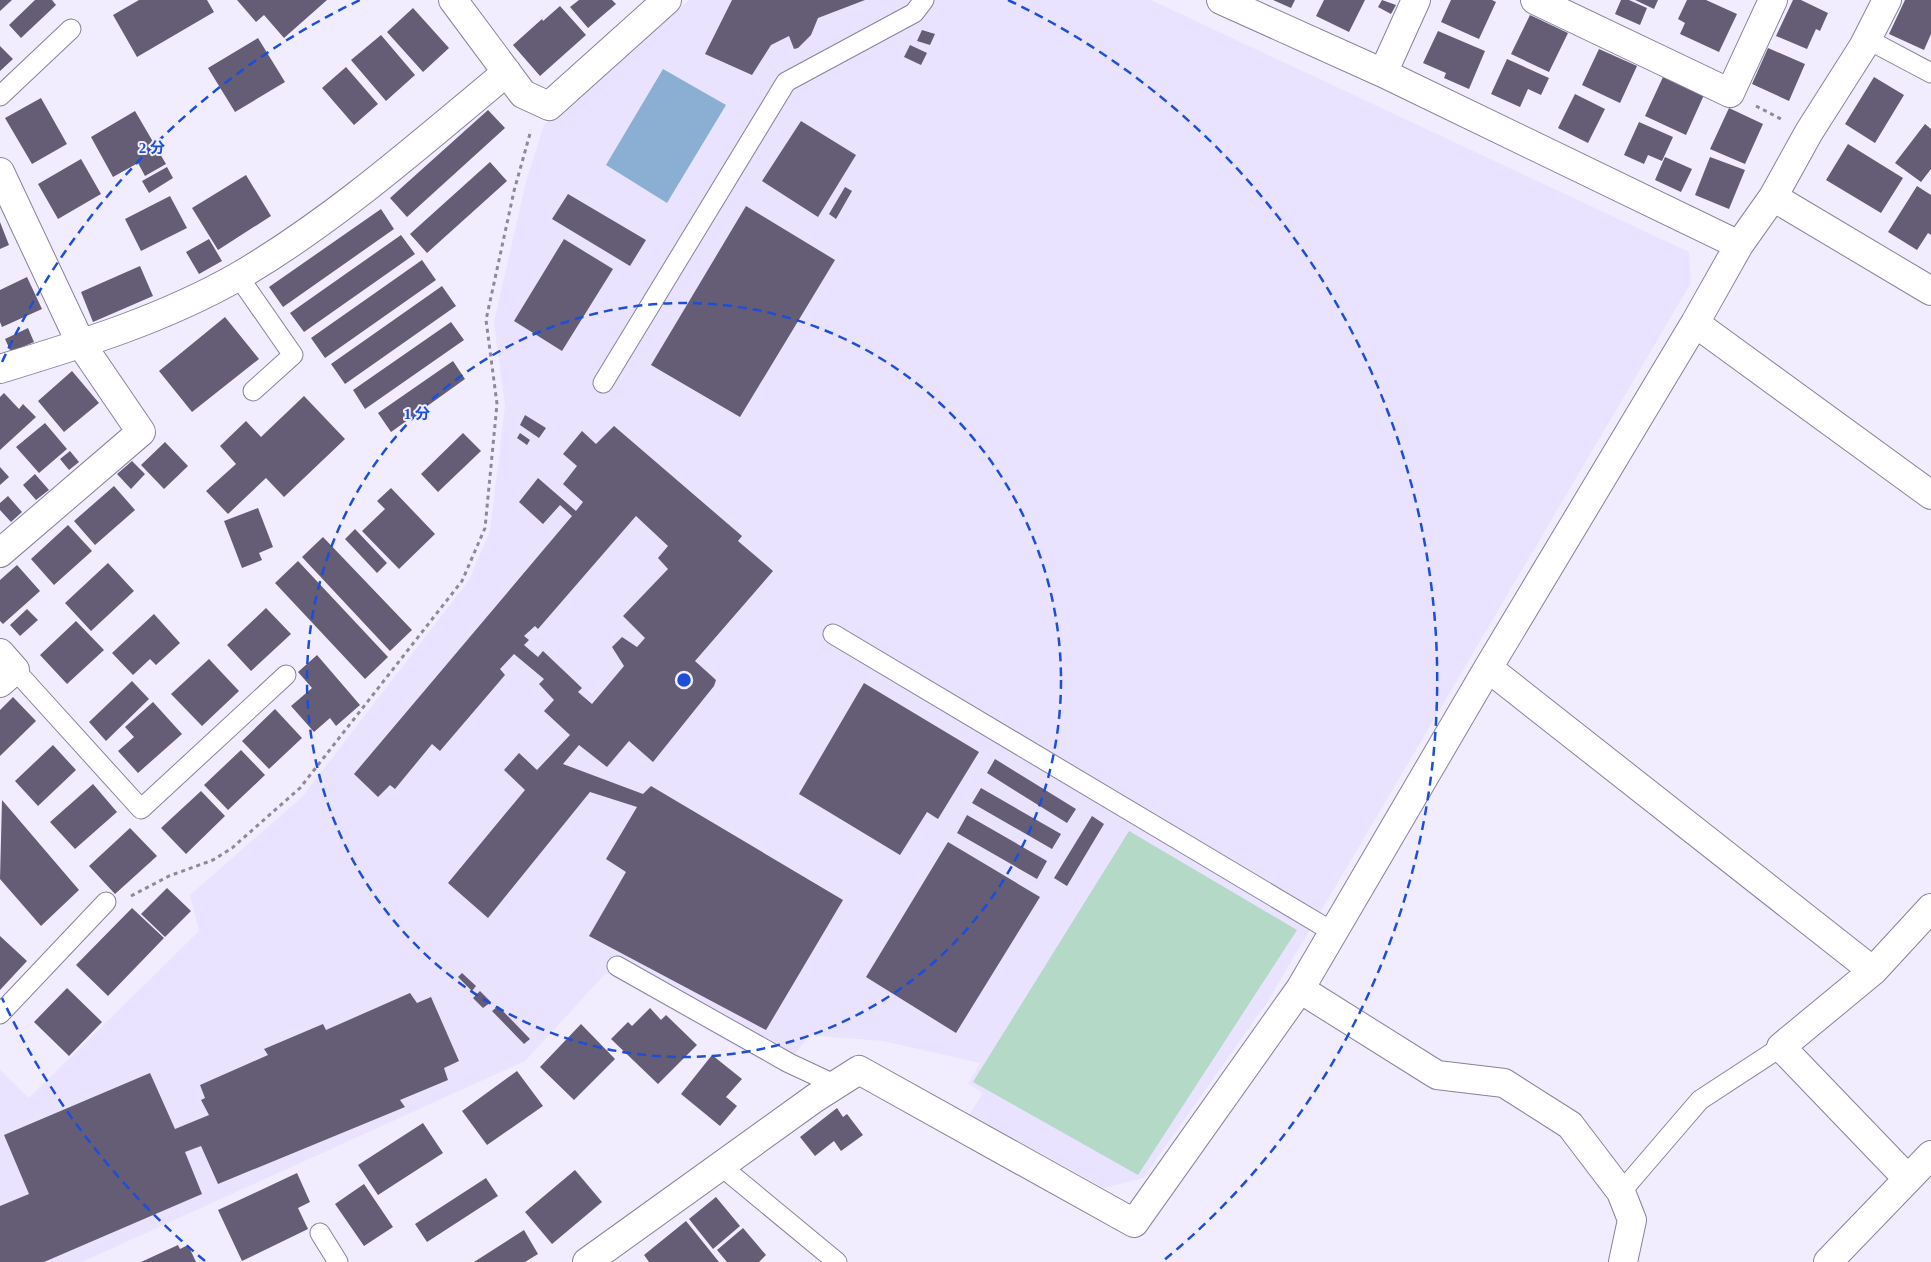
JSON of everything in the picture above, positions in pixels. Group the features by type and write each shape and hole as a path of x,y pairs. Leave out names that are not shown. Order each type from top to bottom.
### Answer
{"street":[{"path":"453,0 523,94 549,106 668,0"},
{"path":"1221,0 1383,74 1739,245"},
{"path":"1383,74 1416,0"},
{"path":"1535,0 1580,10 1730,93 1773,0"},
{"path":"587,1262 815,1098 859,1070 1134,1223 1300,989 1739,245 1773,197 1809,132 1867,39 1887,0"},
{"path":"0,369 81,344 146,321 238,276 350,202 506,72"},
{"path":"0,172 81,344 141,432 0,553"},
{"path":"1773,197 1931,291"},
{"path":"1694,324 1931,495"},
{"path":"1488,668 1873,971"},
{"path":"1907,1178 1781,1047 1873,971 1931,908"},
{"path":"1300,989 1437,1075 1504,1083 1570,1125 1621,1192 1632,1220 1623,1262"},
{"path":"1828,1262 1931,1155"}],"lane":[{"path":"603,383 786,82 914,13 924,0"},
{"path":"0,96 71,29"},
{"path":"1867,39 1931,73"},
{"path":"238,276 293,355 252,391"},
{"path":"833,634 1333,932"},
{"path":"5,669 141,808 286,675"},
{"path":"0,1014 106,902"},
{"path":"618,966 788,1063 836,1085"},
{"path":"1621,1192 1700,1100 1781,1047"},
{"path":"722,1166 837,1262"},
{"path":"320,1233 338,1262"}],"path":[{"path":"1730,93 1809,132"},
{"path":"106,902 125,899 169,876 213,860 232,848 264,821 300,788 462,581 485,528 497,404 486,320 514,192 532,127 549,106"}],"shaded area":[{"path":"689,0 1151,0 1689,252 1691,283 1268,1001 1143,1178 1104,1188 969,1115 983,1093 968,1084 980,1063 883,1041 809,1035 782,1072 606,973 525,1061 82,1262 0,1262 0,1070 29,1098 199,931 190,895 302,797 469,580 490,531 505,406 494,322 526,182 544,125"}],"green space":[{"path":"1129,831 1297,930 1138,1175 973,1082"}],"water":[{"path":"663,69 726,105 667,203 606,165"}],"building":[{"path":"0,0 12,0 0,11"},
{"path":"35,0 52,0 56,5 21,38 9,25"},
{"path":"139,0 207,0 214,12 137,57 113,15"},
{"path":"237,0 327,0 284,38 264,15 256,22"},
{"path":"579,0 612,0 616,4 588,28 570,7"},
{"path":"732,0 865,0 818,18 811,35 798,48 794,49 789,36 771,45 752,75 705,54"},
{"path":"1273,0 1295,0 1291,8"},
{"path":"1324,0 1365,0 1349,32 1316,16"},
{"path":"1382,0 1396,5 1391,14 1378,7"},
{"path":"1451,0 1492,0 1496,2 1479,39 1441,22"},
{"path":"1621,0 1629,0 1647,8 1640,25 1615,14"},
{"path":"1635,0 1658,0 1654,9"},
{"path":"1687,0 1706,0 1737,14 1719,52 1680,34 1685,23 1678,19"},
{"path":"1793,0 1801,0 1828,13 1820,31 1816,29 1807,49 1776,36"},
{"path":"1905,0 1931,0 1931,34 1924,50 1889,34"},
{"path":"560,6 586,35 540,76 513,45"},
{"path":"413,8 449,48 423,72 387,32"},
{"path":"1530,15 1568,33 1549,72 1511,54"},
{"path":"922,30 935,34 930,45 917,41"},
{"path":"1438,31 1485,51 1469,89 1444,78 1446,73 1423,63"},
{"path":"381,35 415,75 386,101 351,60"},
{"path":"258,38 285,82 235,112 208,68"},
{"path":"910,45 927,53 921,65 904,57"},
{"path":"0,46 13,59 0,71"},
{"path":"1768,48 1805,64 1789,101 1752,84"},
{"path":"1599,49 1637,66 1620,103 1582,85"},
{"path":"1507,59 1549,78 1541,95 1528,89 1520,107 1491,94"},
{"path":"346,67 378,104 354,125 322,88"},
{"path":"1663,77 1704,95 1686,135 1645,116"},
{"path":"1874,77 1904,95 1875,143 1845,124"},
{"path":"1575,94 1605,109 1588,143 1558,128"},
{"path":"41,98 67,144 32,164 5,118"},
{"path":"1729,108 1763,124 1745,164 1710,149"},
{"path":"488,110 505,128 407,217 390,198"},
{"path":"135,111 166,164 145,176 138,163 113,177 91,137"},
{"path":"801,121 856,155 818,217 762,181"},
{"path":"1639,122 1673,137 1662,161 1648,155 1644,164 1624,155"},
{"path":"1925,124 1931,129 1931,169 1921,182 1895,163"},
{"path":"1848,144 1903,178 1881,213 1826,180"},
{"path":"1665,157 1692,169 1681,192 1655,180"},
{"path":"1710,157 1745,170 1729,209 1695,195"},
{"path":"81,159 101,194 58,219 38,184"},
{"path":"490,162 507,181 427,253 410,234"},
{"path":"167,167 173,178 149,193 142,181"},
{"path":"246,175 271,216 218,250 192,208"},
{"path":"1917,186 1931,195 1931,235 1928,233 1917,250 1888,232"},
{"path":"845,187 852,191 836,219 829,214"},
{"path":"568,194 646,240 630,266 552,219"},
{"path":"170,196 187,228 141,251 125,219"},
{"path":"746,206 835,260 740,417 651,365"},
{"path":"381,209 394,229 283,307 269,287"},
{"path":"0,222 9,245 0,249"},
{"path":"401,235 415,254 304,332 290,313"},
{"path":"209,239 222,261 199,274 186,252"},
{"path":"564,239 613,269 562,351 514,321"},
{"path":"422,260 436,280 325,358 311,338"},
{"path":"140,266 153,296 93,322 81,292"},
{"path":"27,277 42,309 2,327 0,322 0,290"},
{"path":"442,286 456,306 345,384 331,364"},
{"path":"225,317 259,359 192,412 159,371"},
{"path":"451,322 464,340 365,409 353,390"},
{"path":"28,328 34,342 11,352 5,339"},
{"path":"453,361 465,379 391,432 378,413"},
{"path":"72,371 99,403 64,432 38,401"},
{"path":"4,393 19,409 23,404 36,417 0,450 0,397"},
{"path":"304,396 345,439 284,497 266,478 228,514 206,491 236,464 220,446 246,421 261,437"},
{"path":"525,415 546,428 539,438 520,425"},
{"path":"45,423 67,449 39,473 16,447"},
{"path":"614,426 742,536 738,541 773,571 695,661 716,680 714,686 653,762 629,741 607,767 579,745 563,764 643,794 651,786 843,900 766,1030 589,936 626,872 606,859 637,807 590,792 488,918 448,883 525,790 504,770 519,753 537,770 570,735 544,711 554,700 539,684 544,679 514,654 500,669 505,675 440,751 432,744 395,789 390,785 378,797 354,774 572,516 560,505 543,524 519,502 538,478 576,511 583,502 563,484 577,466 563,454 582,431 596,444","holes":["636,516 668,546 658,558 668,569 623,616 645,638 637,647 622,637 612,647 624,666 592,704 578,692 582,688 543,651 538,657 524,645 529,640 524,636 535,626 538,629"]},
{"path":"463,433 481,451 438,492 421,474"},
{"path":"520,433 530,440 527,445 517,438"},
{"path":"165,442 188,466 164,489 141,465"},
{"path":"70,451 79,462 69,470 60,459"},
{"path":"132,461 145,474 131,489 117,474"},
{"path":"0,467 9,477 0,485"},
{"path":"35,474 49,490 36,500 23,485"},
{"path":"114,486 135,510 95,545 74,521"},
{"path":"391,488 435,534 399,569 362,531 385,509 377,501"},
{"path":"8,496 22,512 11,522 0,510 0,503"},
{"path":"258,508 273,547 259,553 262,560 242,568 224,521"},
{"path":"68,525 92,551 54,585 31,559"},
{"path":"355,529 387,563 377,573 345,539"},
{"path":"323,537 412,630 390,651 302,557"},
{"path":"298,561 388,657 365,679 275,583"},
{"path":"108,563 134,591 91,631 65,603"},
{"path":"17,565 40,591 3,624 0,621 0,580"},
{"path":"266,608 291,634 251,671 227,645"},
{"path":"27,609 38,620 20,636 10,625"},
{"path":"154,614 180,643 156,665 150,659 133,675 112,653"},
{"path":"76,621 104,650 67,684 40,655"},
{"path":"317,655 360,705 336,726 330,718 314,732 291,706 312,688 298,672"},
{"path":"209,659 239,691 202,726 171,694"},
{"path":"132,681 149,699 106,741 89,722"},
{"path":"864,683 979,752 938,819 927,812 900,855 799,794"},
{"path":"13,697 36,721 0,756 0,710"},
{"path":"153,702 182,734 138,773 118,751 134,737 125,727"},
{"path":"275,709 302,738 269,769 242,741"},
{"path":"53,745 76,770 38,806 15,781"},
{"path":"241,750 265,775 228,810 204,785"},
{"path":"995,759 1076,809 1067,823 987,773"},
{"path":"93,784 117,812 75,849 50,822"},
{"path":"981,788 1061,834 1052,849 972,803"},
{"path":"201,791 225,816 186,854 161,828"},
{"path":"2,800 79,890 41,926 0,879"},
{"path":"967,815 1047,861 1037,879 957,833"},
{"path":"1092,816 1104,824 1067,886 1054,878"},
{"path":"130,828 157,856 115,894 89,866"},
{"path":"948,842 1040,897 956,1033 866,977"},
{"path":"167,888 191,911 165,937 141,914"},
{"path":"132,908 164,938 108,996 76,965"},
{"path":"0,936 27,961 0,990"},
{"path":"462,973 476,986 472,991 458,977"},
{"path":"67,988 102,1022 69,1056 34,1022"},
{"path":"480,991 491,1002 483,1008 473,998"},
{"path":"410,993 417,1003 431,997 459,1061 444,1068 448,1080 400,1100 405,1107 218,1184 201,1146 185,1152 202,1194 44,1262 0,1262 0,1206 29,1194 4,1135 150,1073 175,1129 209,1115 201,1100 205,1098 200,1085 268,1055 264,1049 323,1024 326,1030"},
{"path":"498,1006 530,1039 524,1044 492,1011"},
{"path":"650,1008 661,1020 666,1015 697,1045 658,1084 611,1039 628,1022 632,1026"},
{"path":"581,1024 615,1059 574,1100 540,1067"},
{"path":"712,1055 742,1079 726,1097 737,1106 720,1126 681,1094"},
{"path":"517,1071 543,1106 487,1145 462,1111"},
{"path":"837,1108 843,1117 847,1114 863,1135 841,1151 834,1141 815,1156 800,1137"},
{"path":"423,1123 443,1153 378,1195 358,1165"},
{"path":"575,1170 602,1202 552,1244 525,1212"},
{"path":"297,1173 310,1202 298,1208 308,1229 242,1261 218,1210"},
{"path":"486,1178 498,1196 427,1242 415,1224"},
{"path":"364,1184 393,1227 364,1246 335,1204"},
{"path":"716,1197 740,1226 713,1249 689,1219"},
{"path":"686,1221 719,1262 649,1262 644,1255"},
{"path":"743,1228 766,1255 759,1262 727,1262 717,1250"},
{"path":"524,1230 538,1254 525,1262 474,1262"},
{"path":"178,1245 180,1249 188,1245 196,1262 141,1262"}]}
